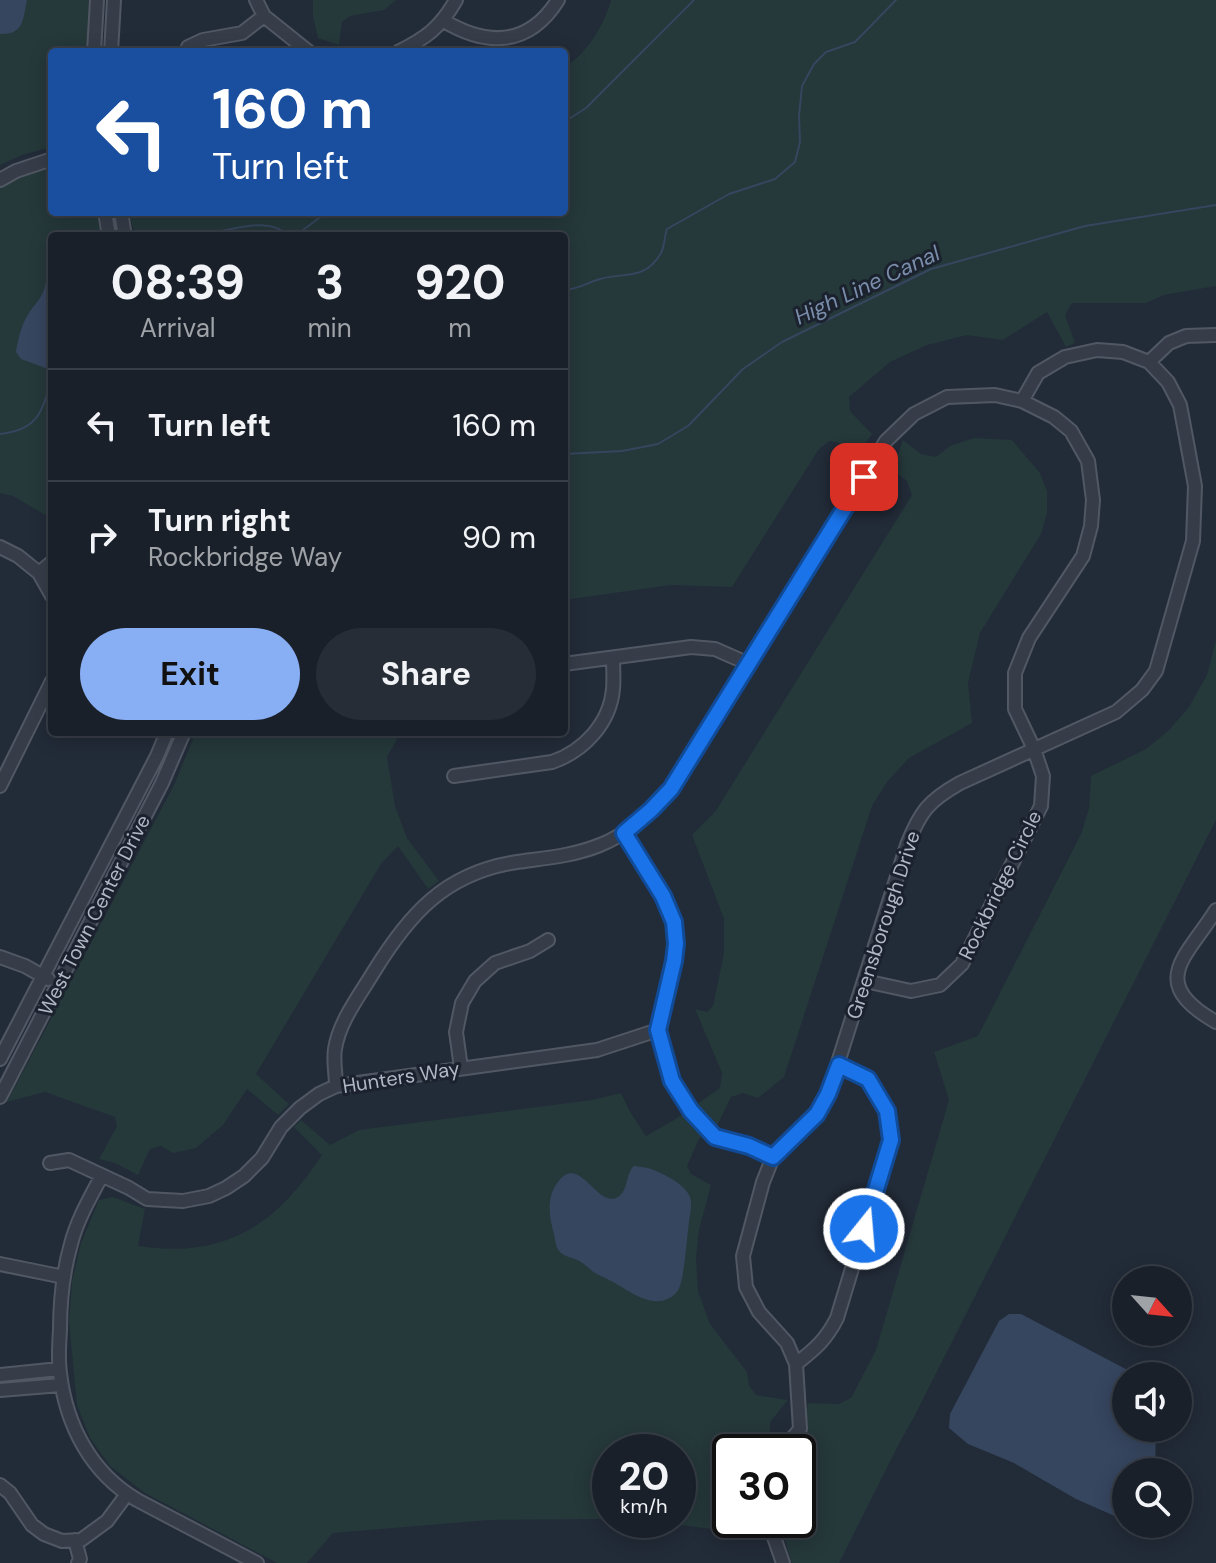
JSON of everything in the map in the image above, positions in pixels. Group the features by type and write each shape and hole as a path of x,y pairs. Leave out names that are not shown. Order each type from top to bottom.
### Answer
{"street":[{"path":"94,48 97,0"},
{"path":"111,48 114,0"},
{"path":"256,0 264,16 304,48"},
{"path":"406,48 444,21 456,0"},
{"path":"444,21 464,33 490,39 517,35 537,25 558,0"},
{"path":"188,47 203,40 242,33 264,16"},
{"path":"0,180 48,160"},
{"path":"1022,401 1038,373 1065,357 1097,350 1123,352 1149,362 1169,343 1186,336 1216,335"},
{"name":"Greensborough Drive","path":"796,1434 800,1429 796,1364 787,1343 759,1312 746,1287 743,1256 763,1182 773,1157 817,1114 828,1094 917,819 938,795 960,783 1116,712 1142,690 1156,671 1193,541 1195,486 1180,405 1168,382 1149,362"},
{"name":"Rockbridge Circle","path":"336,1086 335,1051 339,1033 392,942 426,903 456,882 491,867 570,855 602,845 624,833 671,789 886,441 914,414 947,397 995,395 1022,401 1054,417 1071,431 1088,461 1093,500 1091,526 1083,556 1029,638 1015,673 1015,709 1043,776 1041,806 962,964 940,985 911,991 865,981"},
{"path":"0,547 18,556 39,573 48,589"},
{"path":"39,573 48,565"},
{"path":"568,664 691,647 715,649 749,664"},
{"path":"454,776 552,762 583,745 608,712 613,689 613,658"},
{"path":"0,786 48,689"},
{"name":"West Town Center Drive","path":"0,1059 165,736"},
{"name":"West Town Center Drive","path":"0,1097 162,783 182,736"},
{"path":"624,833 663,896 674,922 674,961 658,1030 672,1081 697,1119 715,1137 749,1146 773,1157"},
{"path":"1215,915 1183,956 1178,976 1188,1004 1216,1022"},
{"path":"461,1068 456,1032 462,1003 475,981 495,963 530,951 548,940"},
{"path":"0,957 58,984"},
{"name":"Hunters Way","path":"50,1163 69,1160 147,1199 183,1201 209,1196 244,1176 262,1158 281,1127 300,1108 336,1086 597,1050 658,1030"},
{"path":"796,1364 819,1347 837,1318 891,1140 887,1111 868,1079 839,1065"},
{"path":"101,1177 71,1243 60,1311 61,1385 76,1433 102,1473 127,1494 257,1563"},
{"path":"0,1264 64,1277"},
{"path":"0,1375 59,1369"},
{"path":"0,1390 61,1385"},
{"path":"0,1485 10,1493 32,1525 62,1541 81,1540 107,1521 127,1494"},
{"path":"774,1538 783,1563"},
{"path":"75,1540 80,1559 78,1563"}],"shaded area":[{"path":"0,0 91,0 88,48 48,48 48,148 0,165"},
{"path":"313,0 396,0 384,10 350,16 342,22 339,45 318,38"},
{"path":"611,0 1216,0 1216,286 1164,295 1146,303 1072,303 1065,315 1075,343 1066,347 1047,312 1003,340 967,335 927,345 890,362 849,397 850,411 872,434 863,447 862,460 839,443 830,441 819,449 732,587 671,585 568,599 568,232 134,232 130,216 568,216 568,65 594,38"},
{"path":"48,167 48,216 98,216 100,232 48,232 48,517 13,496 0,493 0,187"},
{"path":"974,438 1012,440 1040,473 1047,491 1047,513 1041,534 980,633 968,683 972,723 909,758 887,782 872,806 784,1077 758,1098 743,1093 731,1097 718,1124 699,1139 687,1166 691,1174 711,1185 699,1230 696,1258 698,1291 710,1324 747,1372 749,1385 756,1395 788,1400 770,1422 770,1434 712,1434 712,1528 696,1527 696,1434 592,1434 592,1519 489,1520 333,1533 307,1563 277,1563 145,1493 110,1466 90,1438 77,1405 69,1322 72,1281 81,1243 99,1200 113,1197 145,1209 138,1246 169,1249 197,1247 222,1242 245,1232 286,1201 304,1180 322,1155 294,1127 301,1120 330,1145 359,1130 592,1100 621,1093 646,1136 720,1088 722,1073 695,1009 707,1012 713,1006 724,953 724,919 692,835 715,812 912,495 907,481 886,465 896,460 903,440 921,454 936,457 950,446"},
{"path":"1216,640 1216,820 839,1563 792,1563 784,1538 816,1538 816,1434 802,1434 808,1403 839,1404 851,1398 876,1350 949,1100 934,1052 978,1036 1081,834 1089,808 1091,776 1146,749 1169,730 1189,707 1207,675"},
{"path":"194,736 399,736 387,757 395,806 407,838 439,881 428,889 398,846 381,864 256,1074 289,1104 278,1115 247,1089 223,1125 196,1148 173,1153 161,1146 150,1149 138,1175 99,1159 117,1126 115,1117 45,1092 7,1102 174,785"}],"water":[{"path":"0,0 27,0 21,24 8,34 0,34"},
{"path":"46,282 48,369 21,359 16,352 23,325 44,291"},
{"path":"634,1166 651,1169 674,1180 691,1199 680,1286 677,1292 661,1301 635,1295 561,1253 551,1221 552,1194 566,1175 581,1177 611,1199 621,1194"},
{"path":"1009,1314 1021,1314 1112,1362 1112,1442 1156,1442 1155,1458 1112,1458 1112,1515 1076,1499 1014,1463 968,1444 949,1428 950,1414 999,1321"}],"waterway":[{"name":"High Line Canal","path":"568,119 586,108 694,0"},
{"path":"568,289 600,279 641,272 661,253 667,229 729,194 775,179 795,162 800,142 802,86 814,64 826,52 855,42 896,0"},
{"name":"High Line Canal","path":"568,454 622,451 658,444 688,426 743,369 782,342 931,269 1085,226 1216,205"},
{"name":"High Line Canal","path":"300,232 322,216"},
{"path":"216,232 264,225 284,232"},
{"path":"0,434 29,425 40,412 48,391"}],"route":[{"path":"864,477 671,789 624,833 663,896 674,922 674,961 658,1030 672,1081 697,1119 715,1137 749,1146 773,1157 817,1114 839,1065 868,1079 887,1111 891,1140 864,1229"}]}
